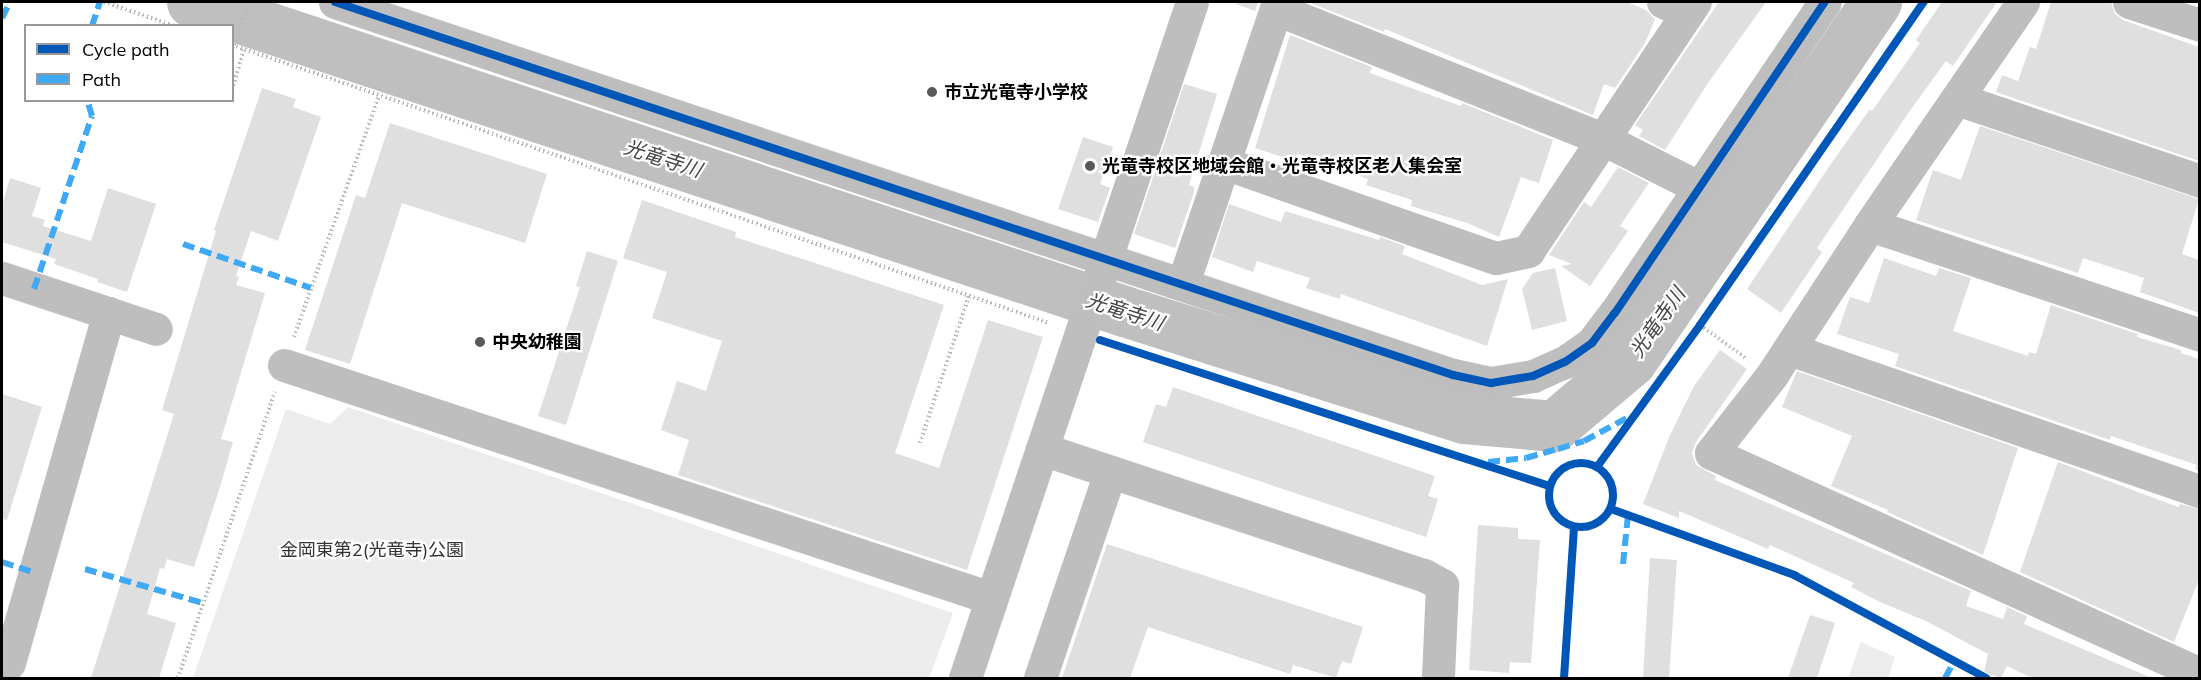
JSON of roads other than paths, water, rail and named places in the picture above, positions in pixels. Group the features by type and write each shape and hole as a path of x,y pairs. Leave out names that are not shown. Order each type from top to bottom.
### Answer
{"street":[{"path":"335,2 1102,272 1183,283 1453,375 1491,383 1533,376 1565,362 1592,343 1825,2"},
{"path":"965,678 1042,449 1093,330 1102,272 1192,2"},
{"path":"2023,2 1870,225 1780,362 1711,453 2197,665"},
{"path":"2129,2 2199,25"},
{"path":"1183,283 1277,5 1605,141 1700,188"},
{"path":"1224,163 1496,258 1528,251 1605,141 1682,5"},
{"path":"1957,99 2199,181"},
{"path":"1870,225 2199,335"},
{"path":"2,278 156,329"},
{"path":"5,668 109,313"},
{"path":"1780,362 2199,490"},
{"path":"284,365 991,598"},
{"path":"1042,449 1424,574 1442,585 1438,678"},
{"path":"1040,678 1110,472"}],"waterway":[{"name":"光竜寺川","path":"192,2 1124,311 1464,418 1554,426 1631,361 1876,2"}],"place":[{"name":"市立光竜寺小学校","path":"932,92"},
{"name":"光竜寺校区地域会館・光竜寺校区老人集会室","path":"1090,166"},
{"name":"中央幼稚園","path":"480,342"}],"park label":[{"name":"金岡東第2(光竜寺)公園","path":"372,550"}]}
